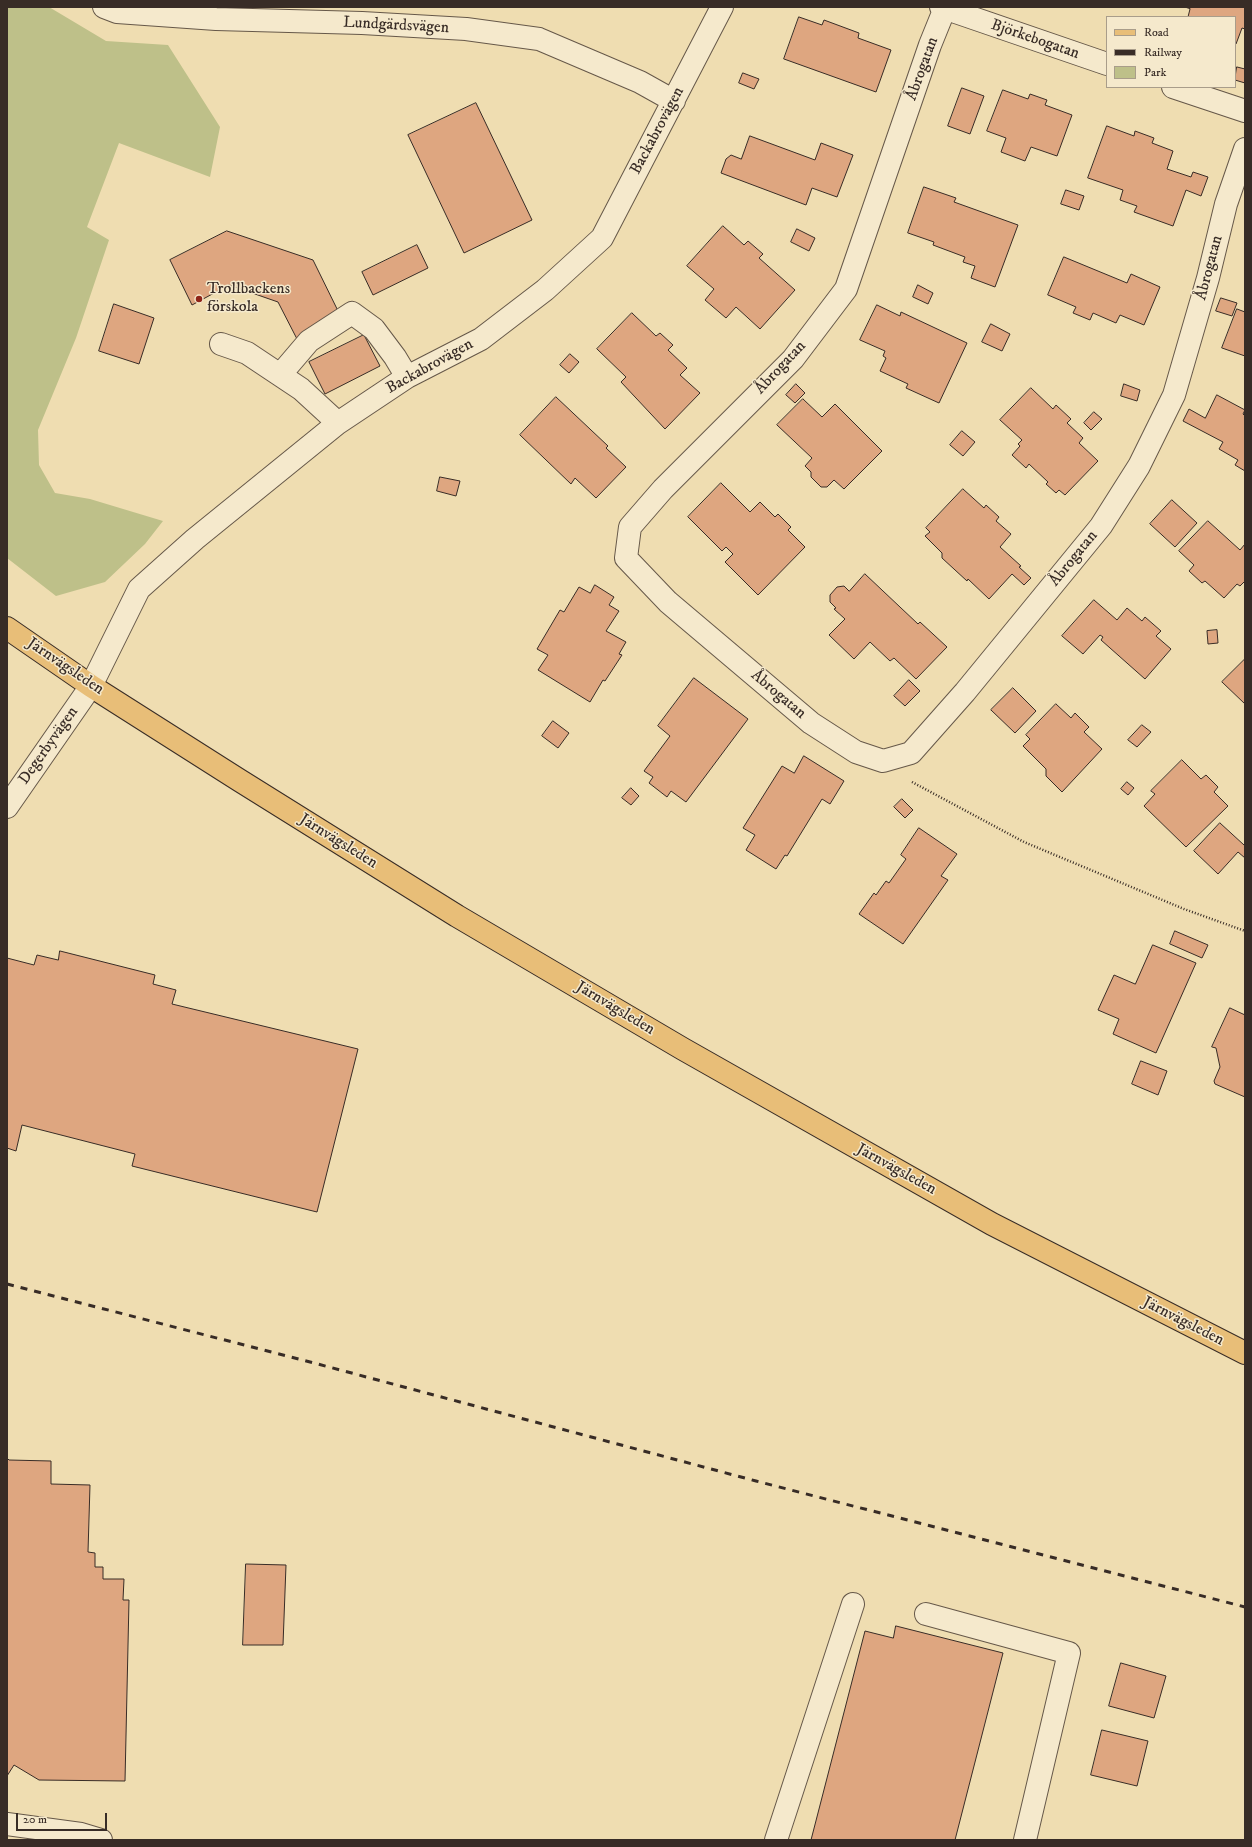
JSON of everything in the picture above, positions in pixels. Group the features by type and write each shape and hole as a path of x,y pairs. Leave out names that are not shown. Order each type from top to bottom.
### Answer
{"main road":[{"name":"Järnvägsleden","path":"7,628 91,686 457,916 683,1049 992,1224 1245,1353"}],"street":[{"name":"Lundgärdsvägen","path":"104,7 117,12 216,19 362,23 466,29 539,39 640,82 674,101"},
{"name":"Backabrovägen","path":"91,686 139,589 195,538 338,423 407,377 481,339 545,290 602,238 722,7"},
{"name":"Björkebogatan","path":"943,8 984,14 1106,64"},
{"name":"Åbrogatan","path":"943,8 846,289 793,359 663,489 630,527 626,558 668,602 811,723 856,752 883,761 911,753 965,692 1101,526 1139,466 1174,395 1208,278 1226,204 1245,149"},
{"path":"1176,88 1245,111"},
{"path":"280,374 309,341 352,313 374,329 395,357 407,377"},
{"path":"221,344 248,353 280,374 301,389 338,423"},
{"name":"Degerbyvägen","path":"7,806 91,686"},
{"path":"776,1840 853,1604"},
{"path":"926,1614 1069,1653 1025,1840"},
{"path":"7,1824 81,1834 100,1840"}],"path":[{"path":"883,761 910,780 1024,842 1184,909 1245,931"}],"green space":[{"path":"7,7 49,7 106,41 168,45 220,127 210,177 119,143 87,227 109,240 76,338 38,430 39,465 55,493 90,499 163,521 145,544 105,582 56,596 7,558"}],"building":[{"path":"1185,7 1245,7 1245,29 1242,28 1236,44 1236,16 1188,16 1190,9"},
{"path":"799,17 822,25 824,20 859,33 858,38 891,50 876,92 784,59"},
{"path":"1237,67 1245,69 1245,83 1236,80"},
{"path":"743,73 759,79 754,89 739,83"},
{"path":"962,88 984,96 970,134 948,126"},
{"path":"1003,90 1028,99 1030,94 1047,100 1045,105 1072,115 1057,156 1031,147 1025,161 1001,152 1006,138 987,131"},
{"path":"476,103 532,220 464,253 408,135"},
{"path":"1107,126 1134,136 1135,131 1154,138 1152,143 1173,151 1167,169 1191,177 1193,172 1208,177 1201,196 1186,190 1173,226 1134,212 1137,206 1120,200 1123,190 1088,178"},
{"path":"750,136 815,160 821,143 853,155 837,197 812,188 806,205 721,173 726,159 731,155 741,159"},
{"path":"924,187 956,198 954,202 1018,225 995,287 971,278 975,266 963,262 965,257 933,245 934,242 908,233"},
{"path":"1066,190 1084,196 1079,210 1061,204"},
{"path":"723,226 744,245 748,241 763,254 759,258 795,290 760,329 736,307 726,318 705,300 714,289 687,266"},
{"path":"797,229 815,238 809,251 791,242"},
{"path":"227,231 313,260 341,317 297,339 278,302 229,285 192,305 170,260"},
{"path":"417,245 428,268 373,295 362,272"},
{"path":"1064,257 1127,283 1131,274 1160,287 1144,325 1120,315 1116,323 1093,313 1090,320 1073,313 1076,307 1048,295"},
{"path":"918,285 933,293 928,304 913,297"},
{"path":"1221,298 1237,303 1232,316 1216,311"},
{"path":"114,304 154,318 139,364 99,351"},
{"path":"877,305 900,316 901,312 967,343 939,403 906,388 908,384 880,371 886,358 883,356 885,351 860,340"},
{"path":"1237,309 1245,312 1245,356 1222,348"},
{"path":"632,313 656,336 660,333 673,345 668,350 687,368 680,375 700,393 665,429 621,382 626,377 597,349"},
{"path":"991,324 1010,334 1002,351 982,342"},
{"path":"364,335 380,366 325,394 309,362"},
{"path":"570,354 579,362 569,373 560,365"},
{"path":"796,384 805,393 795,403 786,395"},
{"path":"1124,384 1140,390 1137,401 1121,396"},
{"path":"1031,388 1053,409 1056,405 1071,419 1067,423 1083,438 1079,443 1098,461 1065,495 1059,490 1056,493 1046,484 1048,482 1029,464 1026,468 1012,455 1020,446 1018,444 1022,440 1000,420"},
{"path":"1217,395 1245,410 1243,414 1245,416 1245,471 1235,465 1238,460 1219,449 1223,442 1183,421 1189,409 1205,418"},
{"path":"556,397 608,446 606,448 626,467 596,498 575,478 571,484 520,435"},
{"path":"803,399 822,417 835,404 882,451 844,489 834,480 827,487 821,487 811,477 811,472 805,466 812,458 777,425"},
{"path":"1094,412 1102,419 1091,430 1084,423"},
{"path":"962,431 975,442 963,456 950,445"},
{"path":"440,477 460,481 456,496 437,491"},
{"path":"721,483 750,512 760,502 775,517 778,514 791,527 788,530 805,547 758,595 725,562 733,554 726,547 722,551 688,517"},
{"path":"963,489 984,508 986,505 999,517 996,521 1011,534 1000,547 1021,566 1019,567 1031,578 1024,585 1012,574 989,599 968,579 967,581 942,558 942,553 925,536 930,532 926,528"},
{"path":"1172,500 1197,523 1175,547 1150,524"},
{"path":"1208,521 1240,550 1245,544 1245,581 1240,586 1237,584 1224,598 1205,581 1202,583 1189,571 1194,565 1179,551"},
{"path":"865,574 918,624 920,622 947,647 916,679 894,658 890,661 870,642 854,659 829,635 845,619 834,609 836,608 830,602 830,595 837,587 844,586 849,591"},
{"path":"595,585 614,597 609,605 619,611 606,631 626,642 619,654 622,655 605,681 603,680 590,702 538,670 548,655 537,649 560,610 564,612 579,587 590,593"},
{"path":"1094,600 1117,620 1127,608 1142,621 1145,617 1161,631 1156,636 1171,649 1145,679 1101,640 1103,637 1100,635 1083,654 1062,636"},
{"path":"1217,630 1218,643 1208,644 1207,631"},
{"path":"1245,659 1245,704 1222,682"},
{"path":"694,678 748,719 686,802 671,791 667,797 649,783 653,777 644,771 670,736 658,726"},
{"path":"909,680 920,691 905,706 894,696"},
{"path":"1013,688 1036,711 1015,733 991,710"},
{"path":"1056,704 1071,718 1075,713 1089,727 1084,732 1102,749 1062,792 1046,776 1046,769 1023,746 1030,739 1026,735"},
{"path":"553,721 569,733 558,748 542,736"},
{"path":"1142,725 1151,732 1137,747 1128,740"},
{"path":"804,756 844,781 830,804 822,799 787,856 785,855 776,869 746,850 755,835 743,828 782,766 794,773"},
{"path":"1182,760 1201,779 1206,775 1218,787 1214,792 1228,806 1186,847 1144,806 1155,794 1151,791"},
{"path":"1127,782 1134,788 1128,795 1121,789"},
{"path":"631,788 639,796 631,805 622,798"},
{"path":"902,799 913,810 905,818 894,807"},
{"path":"1220,823 1244,845 1245,843 1245,858 1238,852 1218,874 1194,851"},
{"path":"919,828 957,854 941,876 948,880 903,944 859,914 874,893 876,895 886,881 889,883 906,859 901,855"},
{"path":"1175,931 1208,945 1202,958 1170,944"},
{"path":"1153,945 1196,963 1156,1053 1113,1034 1119,1019 1098,1010 1114,975 1135,984"},
{"path":"60,951 155,975 153,984 176,990 172,1004 358,1049 317,1212 132,1166 135,1154 22,1125 16,1151 7,1148 7,958 34,965 37,955 58,960"},
{"path":"1230,1008 1245,1015 1245,1097 1215,1084 1214,1081 1220,1067 1216,1048 1212,1047"},
{"path":"1141,1061 1167,1071 1158,1095 1132,1084"},
{"path":"7,1458 9,1460 51,1461 51,1484 90,1485 88,1552 95,1553 95,1567 103,1567 103,1579 124,1579 123,1600 129,1600 125,1781 39,1780 14,1765 7,1776"},
{"path":"246,1564 286,1565 283,1645 243,1645"},
{"path":"896,1626 1003,1653 955,1840 811,1840 865,1631 893,1638"},
{"path":"1121,1663 1166,1676 1154,1718 1109,1706"},
{"path":"1102,1730 1148,1741 1137,1786 1091,1775"}],"railway":[{"path":"7,1284 314,1363 756,1481 1245,1607"}],"place":[{"name":"Trollbackens förskola","path":"199,299"}]}
